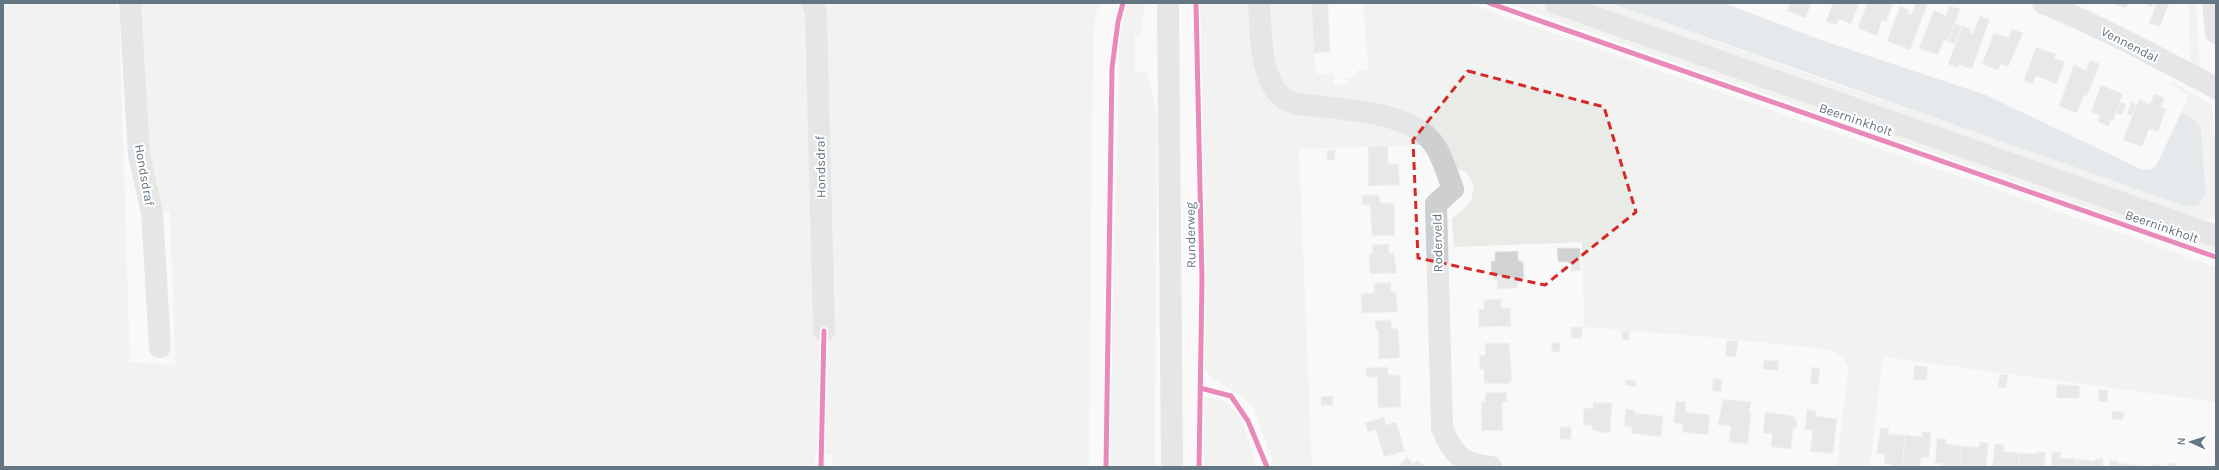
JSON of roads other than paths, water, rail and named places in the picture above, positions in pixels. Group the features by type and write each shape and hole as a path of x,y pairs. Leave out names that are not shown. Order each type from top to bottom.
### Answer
{"street":[{"name":"Hondsdraf","path":"130,3 139,155 152,212 160,347"},
{"name":"Hondsdraf","path":"813,3 816,14 824,331"},
{"name":"Runderweg","path":"1168,3 1172,467"},
{"name":"Roderveld","path":"1259,3 1261,40 1268,79 1284,99 1298,104 1397,119 1422,131 1437,148 1453,189 1436,204 1442,428 1449,446 1462,459 1474,465 1491,467"},
{"name":"Beerninkholt","path":"1555,3 2216,236"},
{"name":"Vennendal","path":"2043,3 2076,16 2216,88"},
{"path":"2213,3 2216,33"}]}
